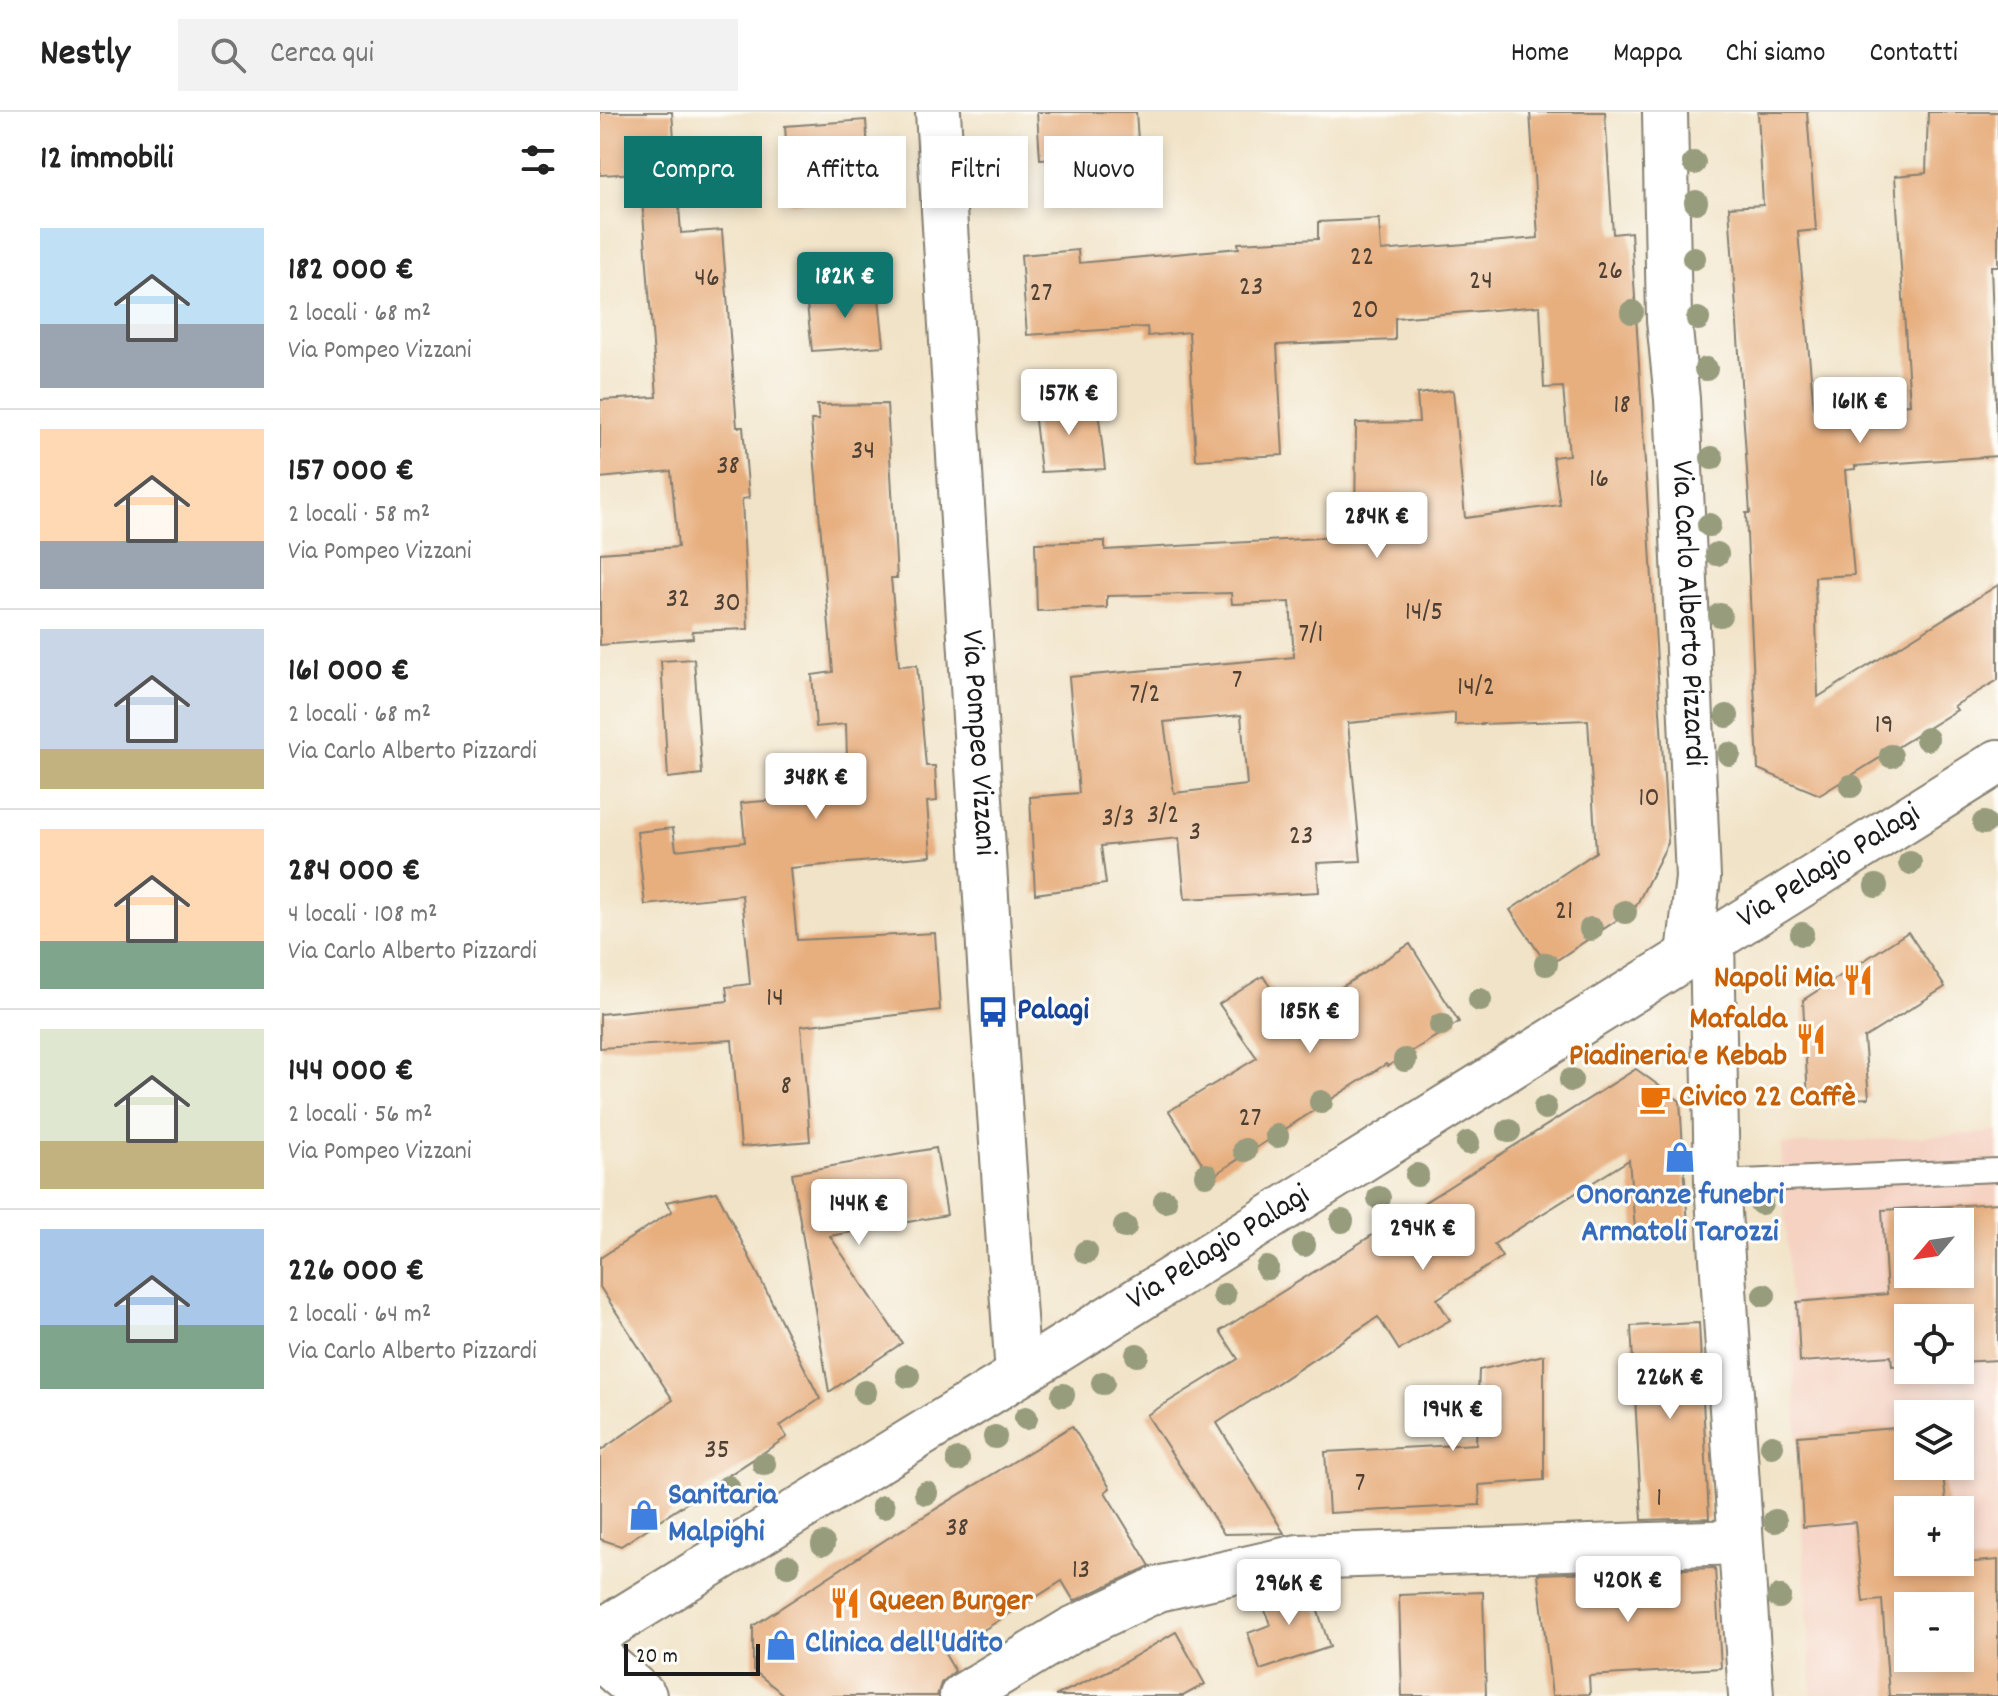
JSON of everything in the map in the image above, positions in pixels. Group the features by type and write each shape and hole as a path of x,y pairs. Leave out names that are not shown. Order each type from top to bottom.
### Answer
{"street":[{"name":"Via Pompeo Vizzani","path":"938,112 1018,1375"},
{"name":"Via Carlo Alberto Pizzardi","path":"1665,112 1669,320 1678,414 1700,947 1714,1114 1751,1696"},
{"name":"Via Pelagio Palagi","path":"600,1632 1018,1375 1998,762"},
{"path":"962,1696 1071,1630 1158,1589 1298,1557 1739,1542"},
{"path":"600,1658 644,1696"}],"lane":[{"path":"1717,1182 1998,1170"}],"shaded area":[{"path":"1998,1132 1998,1696 1812,1696 1781,1145"}],"building":[{"path":"600,112 672,112 674,136 624,136 624,174 600,175"},
{"path":"1037,112 1136,112 1138,136 1044,136 1044,159 1040,159"},
{"path":"1530,112 1605,112 1613,234 1631,232 1668,843 1635,908 1548,966 1510,910 1596,852 1588,720 1455,725 1455,713 1348,723 1361,861 1317,863 1319,892 1185,899 1179,838 1101,846 1106,884 1035,894 1030,797 1079,793 1069,677 1294,657 1290,602 1232,604 1231,593 1107,596 1107,608 1037,611 1035,543 1105,541 1105,550 1355,536 1356,423 1419,422 1417,394 1453,390 1465,518 1560,505 1553,457 1569,455 1563,387 1544,388 1540,306 1395,318 1395,340 1277,345 1283,455 1196,460 1189,332 1148,336 1147,327 1027,335 1021,255 1078,250 1079,263 1239,248 1238,243 1318,239 1318,222 1379,219 1381,251 1538,238","holes":["1241,715 1247,785 1174,793 1164,722"]},
{"path":"1758,112 1807,112 1816,230 1798,232 1814,410 1910,404 1895,176 1926,173 1928,112 1998,112 1998,266 1991,266 1998,456 1855,466 1855,469 1845,470 1854,575 1815,577 1818,697 1998,585 1998,680 1954,706 1957,710 1820,795 1758,769 1746,513 1750,513 1729,207 1763,205"},
{"path":"866,120 867,136 786,136 785,126"},
{"path":"643,208 679,208 681,233 722,230 737,427 743,427 749,498 742,499 748,629 692,631 693,638 600,645 600,553 678,547 671,471 600,478 600,400 657,397"},
{"path":"878,289 884,346 812,351 806,295"},
{"path":"1097,402 1105,469 1041,472 1033,403"},
{"path":"887,404 897,578 891,578 899,666 917,665 926,766 935,766 937,801 927,802 931,856 790,868 797,940 935,933 940,1010 801,1026 810,1141 741,1147 732,1040 600,1048 600,1014 728,1001 726,987 750,984 742,895 645,905 637,832 673,828 676,850 745,842 741,803 848,794 846,724 816,727 812,675 833,672 811,420 819,420 817,405"},
{"path":"694,659 702,774 668,778 661,661"},
{"path":"1908,932 1945,987 1864,1038 1869,1098 1808,1101 1803,1000"},
{"path":"1410,944 1459,1022 1388,1066 1386,1064 1211,1177 1169,1111 1257,1058 1219,1004 1263,976 1291,1019"},
{"path":"1636,1069 1680,1101 1688,1227 1635,1229 1629,1160 1494,1244 1502,1257 1437,1299 1450,1320 1399,1350 1378,1317 1217,1423 1284,1533 1224,1534 1147,1415 1238,1359 1220,1331"},
{"path":"936,1148 947,1215 830,1236 902,1343 829,1392 792,1173"},
{"path":"717,1192 820,1399 780,1426 787,1437 621,1546 600,1539 600,1451 673,1400 600,1287 600,1258 672,1211 666,1202"},
{"path":"1998,1203 1998,1360 1974,1361 1974,1304 1894,1304 1894,1366 1891,1356 1800,1362 1797,1302 1887,1294 1882,1210 1894,1209 1894,1288 1974,1288 1974,1208 1915,1208"},
{"path":"1699,1323 1709,1518 1642,1520 1631,1326"},
{"path":"1544,1355 1544,1480 1479,1485 1480,1505 1329,1513 1325,1452 1476,1444 1479,1370"},
{"path":"1072,1426 1110,1488 1105,1492 1150,1566 1074,1601 1062,1581 945,1654 955,1671 941,1683 937,1696 785,1696 753,1670 753,1626 885,1540"},
{"path":"1894,1428 1894,1480 1944,1480 1945,1496 1894,1496 1894,1576 1974,1576 1974,1562 1998,1560 1998,1696 1889,1696 1882,1600 1863,1602 1855,1522 1803,1527 1798,1436"},
{"path":"1715,1568 1721,1668 1589,1676 1590,1694 1552,1696 1538,1574"},
{"path":"1308,1582 1330,1647 1260,1670 1248,1633 1270,1625 1260,1595"},
{"path":"1483,1592 1486,1696 1402,1696 1399,1595"},
{"path":"1176,1632 1205,1684 1183,1696 1055,1696 1116,1667"}],"place":[{"name":"Napoli Mia","path":"1858,980"},
{"name":"Palagi","path":"993,1012"},
{"name":"Mafalda Piadineria e Kebab","path":"1811,1039"},
{"name":"Civico 22 Caffè","path":"1655,1099"},
{"name":"Onoranze funebri Armatoli Tarozzi","path":"1680,1157"},
{"name":"Sanitaria Malpighi","path":"644,1515"},
{"name":"Queen Burger","path":"845,1603"},
{"name":"Clinica dell'Udito","path":"781,1645"}]}
